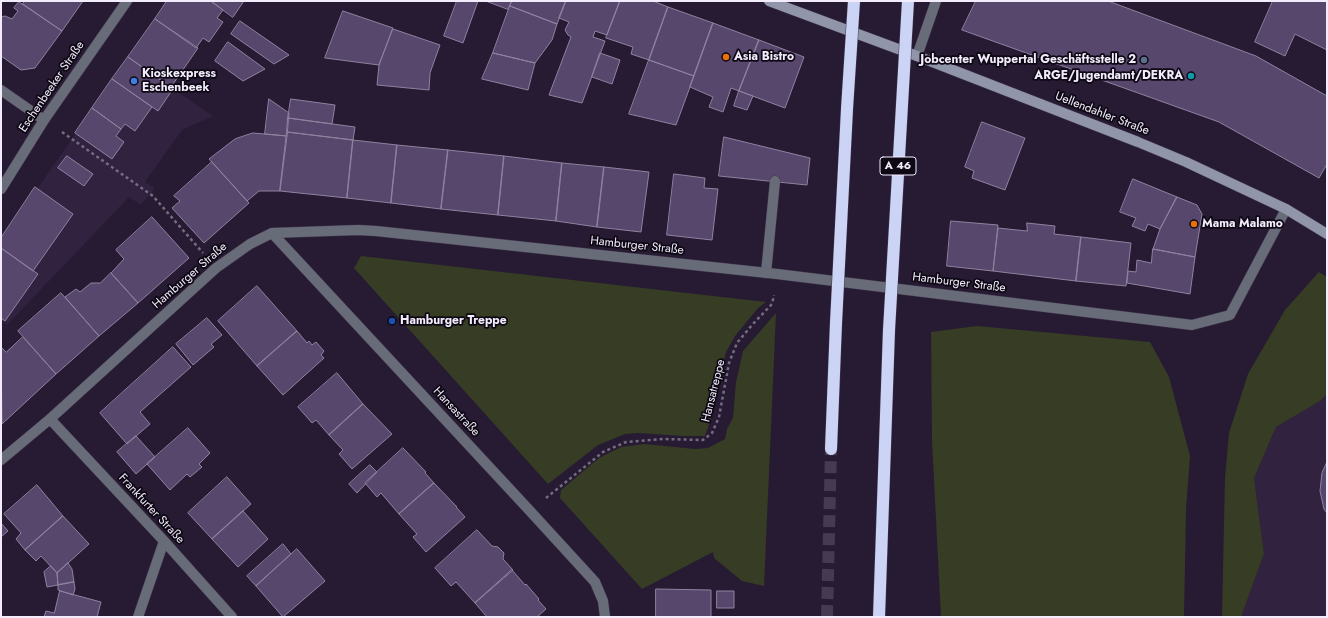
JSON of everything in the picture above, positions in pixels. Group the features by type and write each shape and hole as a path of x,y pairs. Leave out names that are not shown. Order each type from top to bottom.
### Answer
{"highway":[{"path":"831,449 836,323 854,1"},
{"name":"A 46","path":"879,617 889,330 908,1"}],"main road":[{"name":"Uellendahler Straße","path":"769,1 917,56 1145,144 1286,209 1327,234"}],"street":[{"name":"Eschenbeeker Straße","path":"1,189 44,120 127,1"},
{"path":"917,56 936,1"},
{"path":"1,90 44,120"},
{"path":"766,273 775,181"},
{"name":"Hamburger Straße","path":"1,460 50,419 216,268 250,244 272,233 358,230 766,273 1192,325 1230,315 1286,209"},
{"name":"Hansastraße","path":"272,233 595,582 604,601 605,617"},
{"name":"Frankfurter Straße","path":"50,419 164,541 232,617"},
{"path":"138,617 164,541"}],"path":[{"path":"71,138 153,196 199,248"},
{"name":"Hansatreppe","path":"530,511 603,452 626,442 663,439 702,440 712,433 719,418 729,363 737,343 772,304"}],"shaded area":[{"path":"128,58 213,116 182,130 145,182 155,188 141,205 129,197 7,325 1,320 1,241"},
{"path":"1327,394 1327,617 1241,617 1264,554 1254,478 1276,427 1320,401"}],"green space":[{"path":"361,256 766,302 758,308 735,336 726,352 712,416 705,436 638,433 625,434 598,445 548,484 354,268"},
{"path":"1319,272 1327,277 1327,394 1320,401 1276,427 1254,478 1264,554 1241,617 1222,617 1225,478 1229,433 1248,374 1285,310"},
{"path":"776,313 764,586 742,581 714,558 713,552 642,589 560,498 561,490 599,458 621,447 645,444 695,449 708,448 725,439 727,429 733,418 736,382 743,351"},
{"path":"977,326 1150,342 1169,377 1190,456 1186,509 1184,617 941,617 932,441 931,332"}],"building":[{"path":"25,1 83,1 62,31 23,4"},
{"path":"167,1 211,1 223,10 217,18 223,22 209,42 203,38 196,48 155,19"},
{"path":"211,1 244,1 233,17"},
{"path":"457,1 478,1 463,43 444,36"},
{"path":"486,1 512,1 508,9"},
{"path":"512,1 566,1 557,24 510,6"},
{"path":"566,1 620,1 607,35 595,31 593,37 605,41 582,103 549,95 571,37 565,30 569,22 559,18"},
{"path":"620,1 653,1 668,7 649,60 631,54 633,47 606,38"},
{"name":"ARGE/Jugendamt/DEKRA","path":"976,1 1108,1 1256,56 1327,96 1327,164 1319,178 1219,122 962,30"},
{"path":"1273,1 1327,1 1327,50 1295,34 1285,56 1255,42"},
{"path":"19,2 62,31 35,68 21,70 1,56 1,17 5,16 12,19 18,11 14,8"},
{"path":"510,6 557,24 552,40 535,63 493,53"},
{"path":"668,7 713,23 694,76 649,60"},
{"path":"343,11 393,28 379,65 325,58"},
{"path":"155,19 198,48 171,87 128,57"},
{"path":"240,21 289,55 274,64 231,34"},
{"path":"713,23 759,40 739,91 731,88 723,112 709,107 713,97 690,87"},
{"path":"393,29 440,45 430,73 429,90 377,85 379,65"},
{"path":"759,40 804,57 785,108 739,91"},
{"path":"228,42 265,69 243,81 215,61"},
{"path":"493,53 535,63 528,90 482,79"},
{"path":"600,53 620,60 612,84 592,77"},
{"path":"128,57 173,89 158,111 112,79"},
{"path":"649,60 694,76 676,125 629,114"},
{"path":"112,79 152,107 135,131 125,124 121,129 92,108"},
{"path":"739,91 753,96 747,110 734,106"},
{"path":"269,99 289,113 287,136 265,134"},
{"path":"291,99 335,105 332,124 288,118"},
{"path":"92,108 121,129 116,136 124,142 112,159 75,133"},
{"path":"288,118 355,127 353,140 287,132"},
{"path":"982,122 1025,138 1005,190 972,178 974,171 965,167"},
{"path":"287,132 353,140 347,198 280,191"},
{"path":"253,133 287,136 280,191 259,191 247,201 209,159 235,139"},
{"path":"724,137 810,158 807,185 719,176"},
{"path":"353,140 397,145 391,203 347,198"},
{"path":"397,145 448,150 441,209 391,203"},
{"path":"448,150 504,156 498,215 441,209"},
{"path":"67,156 93,174 84,186 58,168"},
{"path":"504,156 562,163 556,221 498,215"},
{"path":"212,162 249,203 204,243 172,208 180,201 174,196"},
{"path":"562,163 604,167 597,227 556,221"},
{"path":"604,167 649,172 641,232 597,227"},
{"path":"674,174 705,178 704,188 718,189 712,240 667,235"},
{"path":"1133,179 1177,197 1160,229 1148,224 1145,231 1132,226 1136,218 1120,212"},
{"path":"35,187 73,214 33,271 1,248 1,238"},
{"path":"1177,197 1197,205 1202,214 1195,257 1153,249 1160,229"},
{"path":"152,217 189,258 138,303 111,273 124,259 116,250"},
{"path":"951,221 998,225 993,271 947,266"},
{"path":"1027,223 1055,226 1054,234 1081,237 1076,281 993,271 998,228 1027,231"},
{"path":"1081,237 1131,243 1126,286 1076,281"},
{"path":"1,248 38,274 5,321 1,318"},
{"path":"1153,249 1195,257 1190,294 1127,283 1128,271 1136,272 1137,260 1151,263"},
{"path":"111,273 138,303 99,336 65,297 76,289 80,292 91,283 100,283"},
{"path":"257,286 297,331 257,366 218,321"},
{"path":"61,293 99,336 56,374 18,331"},
{"path":"207,318 222,335 211,344 214,347 193,365 176,344"},
{"path":"297,331 307,343 309,341 312,345 316,342 324,351 321,355 324,358 283,395 257,366"},
{"path":"23,337 56,374 2,424 1,347 6,352"},
{"path":"173,347 191,367 140,412 150,424 127,444 100,413"},
{"path":"337,373 363,404 329,435 316,420 312,423 298,407"},
{"path":"363,404 392,434 352,469 339,454 343,450 329,435"},
{"path":"188,428 210,453 199,464 202,467 190,477 187,474 170,490 147,464"},
{"path":"136,436 155,457 136,474 117,452"},
{"path":"403,448 426,472 425,473 434,483 399,514 381,493 377,497 365,483"},
{"path":"1327,462 1327,513 1324,509 1320,491 1322,473"},
{"path":"370,465 377,472 357,493 349,484"},
{"path":"227,477 251,504 212,539 188,513"},
{"path":"434,483 465,517 426,552 413,537 417,534 399,514"},
{"path":"37,485 63,516 25,550 16,539 21,533 4,514"},
{"path":"243,511 268,539 238,567 212,539"},
{"path":"63,516 89,544 57,573 41,556 36,561 25,550"},
{"path":"1,523 8,531 1,537"},
{"path":"477,530 492,546 498,547 504,553 503,559 513,570 475,603 456,582 451,586 435,568"},
{"path":"283,544 291,554 256,586 247,576"},
{"path":"297,549 325,581 283,617 256,586"},
{"path":"68,563 72,569 74,582 58,585 57,573"},
{"path":"51,566 57,573 58,585 47,587 44,572"},
{"path":"512,570 525,585 526,584 546,609 537,617 487,617 475,603"},
{"path":"74,582 75,589 73,595 58,590 58,585"},
{"path":"656,589 711,590 711,617 656,617"},
{"path":"60,591 101,602 97,617 44,617 46,611 54,613"},
{"path":"717,591 734,591 734,608 717,608"}],"tunnel":[{"path":"827,617 831,449"}],"place":[{"name":"Asia Bistro","path":"726,57"},
{"name":"Jobcenter Wuppertal Geschäftsstelle 2","path":"1144,60"},
{"name":"ARGE/Jugendamt/DEKRA","path":"1191,76"},
{"name":"Kioskexpress Eschenbeek","path":"134,81"},
{"name":"Mama Malamo","path":"1194,224"},
{"name":"Hamburger Treppe","path":"392,321"}]}
